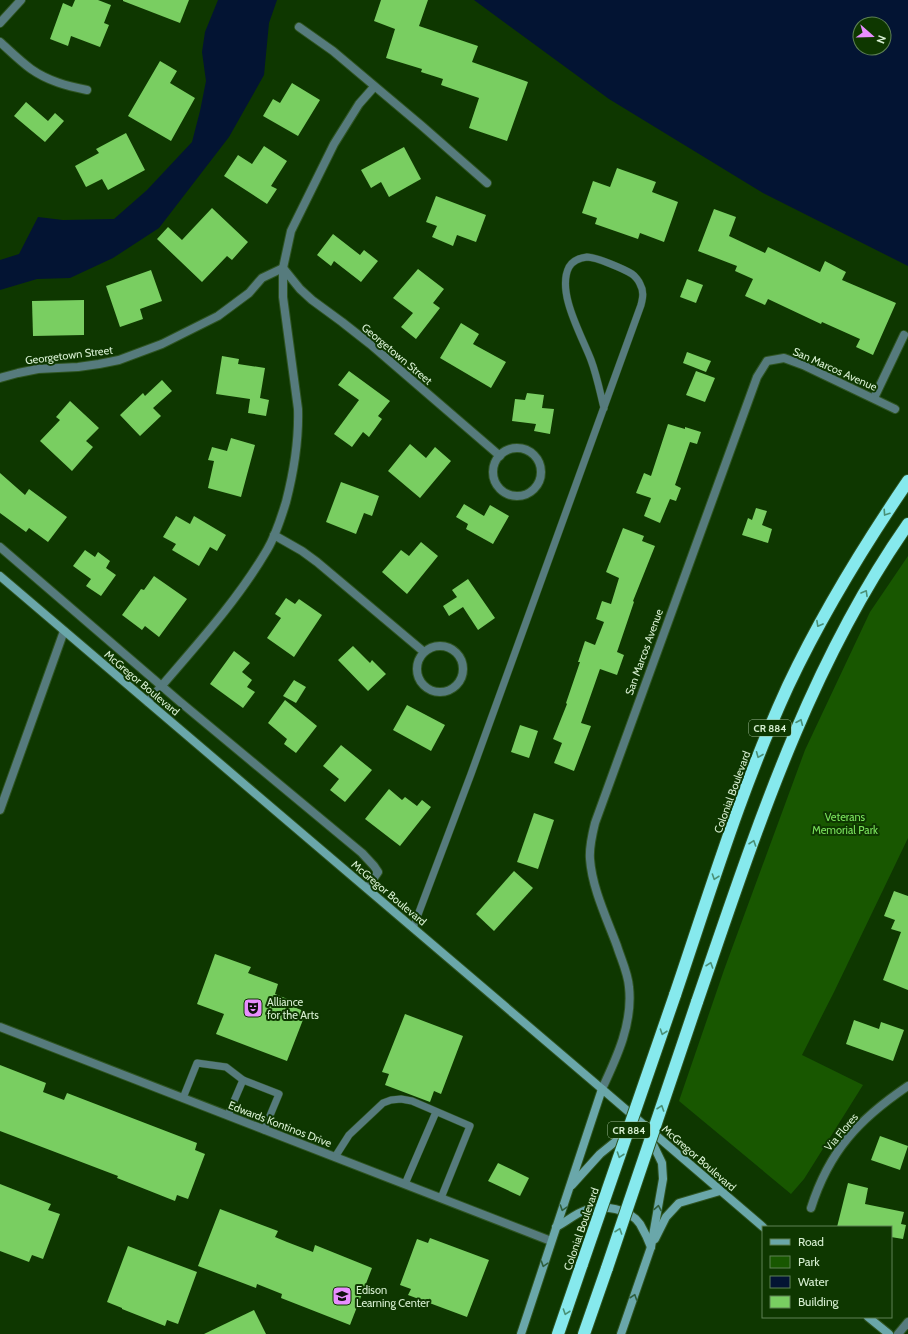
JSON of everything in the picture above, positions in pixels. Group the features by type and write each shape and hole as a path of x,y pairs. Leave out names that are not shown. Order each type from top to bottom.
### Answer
{"highway":[{"name":"Colonial Boulevard","path":"558,1334 734,822 758,758 788,687 815,632 844,579 908,480"},
{"name":"CR 884","path":"584,1334 697,1002 781,765 810,696 847,624 874,577 908,524"}],"main road":[{"name":"McGregor Boulevard","path":"0,576 762,1226"},
{"path":"521,1334 602,1089"},
{"path":"644,1125 662,1163 663,1179 651,1246"},
{"name":"Colonial Boulevard","path":"569,1188 600,1154 621,1137 644,1125"},
{"path":"621,1334 651,1246 666,1217 679,1203 720,1191"},
{"path":"556,1227 585,1210 601,1207 616,1210 628,1213 639,1224 651,1246"},
{"path":"869,1318 889,1334"}],"street":[{"path":"0,23 21,0"},
{"path":"299,27 333,51 487,183"},
{"path":"0,42 31,69 48,79 67,86 87,90"},
{"path":"148,702 202,640 237,596 267,549 281,519 298,447 299,428 283,297 283,268 291,231 334,144 358,104 374,87"},
{"name":"Georgetown Street","path":"0,378 18,372 38,369 78,367 119,360 162,344 218,316 249,293 262,278 283,268 300,289 312,300 370,344 500,456"},
{"path":"874,398 904,335"},
{"name":"San Marcos Avenue","path":"602,1089 612,1069 628,1023 629,986 623,963 592,876 590,858 594,823 757,377 767,361 784,358 803,365 895,409"},
{"path":"513,448 522,448 530,451 540,462 542,471 537,487 525,496 516,497 507,495 499,489 493,474 494,465 500,456 506,450 513,448"},
{"path":"274,535 302,551 424,652"},
{"path":"0,547 162,686 362,853 378,872 367,888"},
{"path":"0,810 64,631"},
{"path":"441,646 449,648 457,654 461,660 463,669 462,677 458,684 451,689 442,692 434,692 424,686 419,680 416,668 418,660 424,652 431,648 441,646"},
{"name":"Edwards Kontinos Drive","path":"0,1027 552,1241"},
{"name":"Via Flores","path":"811,1208 826,1171 837,1151 847,1138 858,1125 884,1102 908,1086"},
{"path":"898,1334 908,1322"}],"lane":[{"path":"413,928 471,774 642,304 643,293 640,283 634,275 607,263 588,257 574,261 569,267 566,276 566,292 570,307 591,361 604,408"},
{"path":"183,1098 196,1063 226,1067 243,1080 279,1094 264,1130"},
{"path":"228,1115 243,1080"},
{"path":"335,1157 349,1135 383,1103 401,1099 412,1101 470,1126 441,1198"},
{"path":"405,1184 436,1112"}],"green space":[{"name":"Veterans Memorial Park","path":"908,556 908,838 802,1055 863,1085 804,1179 791,1194 679,1101 724,970 805,750 870,612"}],"water":[{"path":"218,0 277,0 269,23 264,75 229,137 159,228 113,258 70,278 37,279 0,290 0,260 19,254 38,217 63,220 114,219 147,190 192,142 206,81 202,52 205,32"},
{"path":"474,0 908,0 908,266 763,193 609,99"}],"building":[{"path":"75,0 98,0 111,5 104,23 109,25 100,47 71,36 68,46 50,39 63,3 72,7"},
{"path":"123,0 189,0 180,23"},
{"path":"381,0 428,0 419,26 478,46 472,62 528,82 507,141 469,128 479,98 441,85 443,79 421,72 422,69 386,58 395,29 374,21"},
{"path":"160,61 177,71 170,83 195,98 171,141 128,116"},
{"path":"292,83 320,100 298,136 263,116 273,99 280,103"},
{"path":"26,102 48,121 55,113 64,121 45,142 14,116"},
{"path":"126,133 145,170 108,190 102,179 86,187 75,166 99,153 96,149"},
{"path":"264,146 287,161 271,186 277,189 267,204 224,176 238,155 252,164"},
{"path":"404,147 421,179 389,197 381,182 371,188 361,170"},
{"path":"617,168 656,182 652,192 678,202 664,242 640,233 638,239 595,224 597,218 582,213 593,181 610,187"},
{"path":"436,196 486,215 476,242 457,235 453,246 432,237 437,226 426,222"},
{"path":"212,208 248,242 232,260 227,256 202,282 157,239 168,227 182,240"},
{"path":"714,209 736,217 729,236 765,253 768,247 820,272 825,261 846,272 842,280 896,303 873,355 856,347 860,339 822,322 821,324 768,299 765,305 745,296 753,279 735,271 737,266 698,251"},
{"path":"333,234 360,255 364,250 378,261 361,282 334,261 331,266 317,255"},
{"path":"418,269 444,289 433,303 440,308 416,339 401,327 413,313 393,298"},
{"path":"151,270 162,301 140,309 143,319 120,327 106,286"},
{"path":"687,279 703,285 696,303 680,297"},
{"path":"84,300 84,335 33,336 32,301"},
{"path":"461,323 479,334 473,344 506,362 491,388 440,358"},
{"path":"687,352 711,361 706,372 683,363"},
{"path":"222,356 239,359 238,364 265,368 260,398 269,400 266,416 248,413 250,399 216,394"},
{"path":"349,371 390,401 378,416 382,419 369,437 363,432 352,447 334,434 359,400 338,385"},
{"path":"696,371 715,378 705,402 686,395"},
{"path":"162,380 172,391 153,408 161,416 140,436 120,415 143,393 145,396"},
{"path":"527,393 544,395 542,408 554,409 550,434 534,431 536,424 512,421 515,399 525,400"},
{"path":"70,401 99,428 86,441 93,447 72,471 40,441 60,420 56,417"},
{"path":"668,424 701,432 697,444 690,442 675,485 681,488 676,501 670,499 660,523 644,516 651,498 636,493 644,473 651,476"},
{"path":"231,438 255,445 241,497 208,488 214,461 208,460 212,447 227,451"},
{"path":"410,444 426,458 435,447 451,461 420,498 388,471"},
{"path":"0,473 25,495 29,489 67,517 48,542 29,528 26,532 0,513"},
{"path":"341,482 379,496 372,516 364,513 356,534 326,522"},
{"path":"464,504 484,516 490,505 509,516 493,544 466,529 468,524 456,517"},
{"path":"756,508 767,511 762,525 772,529 768,543 742,535 748,518 752,520"},
{"path":"176,516 190,524 194,516 226,535 217,551 210,547 199,566 172,550 176,544 163,537"},
{"path":"623,528 644,536 642,541 655,546 633,601 634,602 617,652 624,655 617,675 600,669 581,723 591,726 574,771 554,763 562,743 553,739 567,704 566,703 580,662 578,662 585,641 595,645 604,622 596,619 602,601 611,604 619,578 606,572"},
{"path":"421,542 438,556 407,594 382,572 401,550 409,556"},
{"path":"85,550 95,557 98,552 110,561 106,568 116,575 101,596 86,586 91,579 73,566"},
{"path":"154,576 187,599 159,637 145,626 142,630 122,615 141,589 144,590"},
{"path":"468,579 495,618 478,630 463,607 449,616 443,606 457,597 452,590"},
{"path":"286,598 295,604 299,599 322,615 294,657 267,638 281,618 275,614"},
{"path":"353,646 370,663 372,660 386,674 368,691 338,660"},
{"path":"234,651 250,663 242,672 252,680 247,687 255,692 243,708 210,684"},
{"path":"294,680 306,687 296,703 283,696"},
{"path":"285,700 317,726 296,753 284,744 287,739 268,723"},
{"path":"407,705 445,725 431,751 393,730"},
{"path":"520,725 538,731 529,758 511,752"},
{"path":"341,745 372,770 345,802 330,790 339,779 323,766"},
{"path":"389,789 402,800 405,797 417,806 422,800 431,807 400,846 365,819"},
{"path":"534,813 554,820 538,869 517,862"},
{"path":"514,871 533,888 494,931 476,914"},
{"path":"894,891 908,896 908,990 883,980 901,932 891,929 895,920 884,916"},
{"name":"Alliance for the Arts","path":"215,954 251,967 248,973 278,984 275,994 290,1000 289,1005 306,1012 287,1061 216,1034 224,1014 197,1004"},
{"path":"405,1014 463,1036 441,1094 434,1091 430,1102 385,1085 389,1074 382,1072"},
{"path":"854,1020 879,1029 881,1022 904,1030 893,1061 846,1044"},
{"path":"0,1065 46,1083 43,1092 64,1100 67,1093 197,1143 195,1150 205,1154 188,1199 177,1195 175,1201 117,1178 118,1176 0,1131"},
{"path":"880,1136 908,1146 900,1170 871,1160"},
{"path":"498,1163 529,1178 520,1196 488,1181"},
{"path":"848,1183 868,1188 865,1204 904,1212 901,1224 906,1225 903,1239 892,1237 892,1226 837,1226"},
{"path":"0,1184 51,1204 48,1210 60,1214 43,1259 32,1255 29,1262 0,1251"},
{"path":"220,1209 278,1231 275,1237 287,1242 313,1252 315,1245 372,1268 350,1325 281,1298 282,1294 257,1284 256,1288 198,1266"},
{"path":"430,1238 489,1260 467,1317 408,1295 411,1289 400,1285 417,1239 428,1243"},
{"path":"128,1246 197,1272 178,1324 167,1320 165,1326 107,1302"},
{"path":"254,1310 266,1334 204,1334"}],"place":[{"name":"Alliance for the Arts","path":"253,1008"},
{"name":"Edison Learning Center","path":"342,1296"}]}
